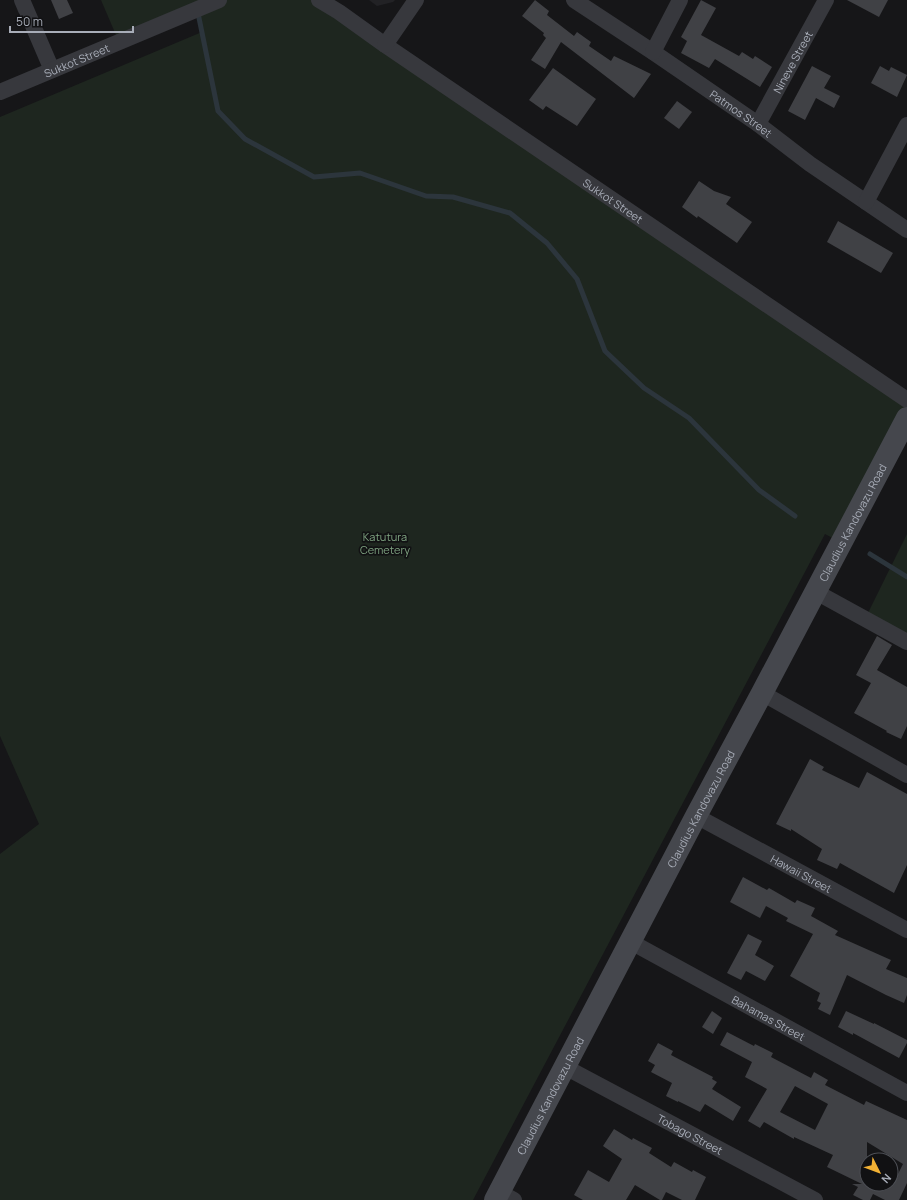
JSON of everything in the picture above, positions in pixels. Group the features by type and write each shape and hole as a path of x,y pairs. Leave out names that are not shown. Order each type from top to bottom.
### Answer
{"street":[{"path":"22,0 52,70"},
{"name":"Sukkot Street","path":"0,92 219,0"},
{"name":"Sukkot Street","path":"319,0 339,12 385,45 907,400"},
{"path":"385,45 416,0"},
{"name":"Patmos Street","path":"574,0 758,124 810,164 907,230"},
{"path":"653,52 680,0"},
{"name":"Nineve Street","path":"758,124 826,0"},
{"path":"866,202 907,125"},
{"name":"Claudius Kandovazu Road","path":"503,1197 565,1067 907,418"},
{"path":"816,592 907,642"},
{"path":"762,693 907,775"},
{"name":"Hawaii Street","path":"696,816 907,930"},
{"name":"Bahamas Street","path":"631,942 907,1093"},
{"name":"Tobago Street","path":"565,1067 815,1200"}],"shaded area":[{"path":"369,0 395,0 393,2 377,6"}],"green space":[{"path":"101,0 224,0 119,42"},
{"name":"Katutura Cemetery","path":"227,0 319,0 907,400 907,418 842,543 825,534 473,1200 0,1200 0,854 39,824 0,736 0,117 202,32 198,13"},
{"path":"907,534 907,634 868,613"}],"building":[{"path":"51,0 67,0 73,13 59,19"},
{"path":"535,0 549,11 547,15 574,36 577,32 591,42 589,46 611,61 614,56 651,74 634,98 561,42 545,69 531,60 546,38 543,35 544,33 522,16"},
{"path":"701,0 716,8 701,35 739,56 742,52 753,59 755,56 772,67 760,87 715,59 709,68 681,53 687,41 681,37"},
{"path":"847,0 888,0 879,17"},
{"path":"812,66 831,76 824,88 840,96 834,108 816,98 805,120 788,111"},
{"path":"880,66 889,71 891,67 907,75 897,97 871,83"},
{"path":"553,68 596,99 577,126 546,106 543,110 529,100"},
{"path":"677,101 692,112 679,129 664,118"},
{"path":"699,181 714,191 731,197 726,204 752,222 737,243 698,216 697,218 682,207"},
{"path":"838,221 893,253 881,273 827,242"},
{"path":"877,636 892,645 877,670 907,687 907,726 901,739 854,713 871,683 856,675"},
{"path":"810,759 824,767 822,770 859,788 867,772 907,794 907,865 894,893 840,863 837,869 817,860 822,849 791,829 791,831 776,824"},
{"path":"743,877 767,890 769,888 795,903 797,900 815,908 811,916 838,931 835,935 891,960 886,969 907,978 907,995 904,1003 847,975 830,1015 818,1009 821,1003 817,1001 820,993 790,976 813,934 786,921 788,918 766,906 760,918 730,902"},
{"path":"748,934 762,941 755,955 774,966 765,981 746,971 741,980 727,973"},
{"path":"712,1011 722,1018 713,1034 702,1027"},
{"path":"846,1011 907,1040 907,1043 899,1058 853,1033 853,1035 838,1027"},
{"path":"727,1032 754,1046 755,1044 773,1053 771,1057 811,1078 814,1072 828,1080 825,1085 864,1105 866,1101 907,1120 907,1183 899,1200 885,1200 873,1194 870,1200 863,1200 853,1195 858,1187 852,1184 859,1184 859,1192 899,1192 899,1172 903,1164 899,1162 899,1152 883,1152 867,1142 867,1152 859,1152 859,1183 827,1167 833,1155 794,1137 794,1139 764,1122 760,1128 748,1121 767,1089 745,1077 752,1062 720,1045","holes":["795,1086 828,1104 815,1130 780,1112"]},
{"path":"658,1043 673,1051 671,1055 713,1077 712,1079 717,1082 712,1089 741,1107 733,1121 705,1104 700,1112 666,1096 672,1083 651,1072 655,1065 648,1061"},
{"path":"614,1129 632,1140 633,1138 652,1148 649,1153 671,1167 674,1162 692,1172 693,1170 706,1177 695,1200 682,1200 666,1192 662,1200 660,1200 635,1185 626,1200 583,1200 574,1195 588,1170 609,1182 622,1159 603,1146"}],"waterway":[{"path":"198,13 218,111 245,139 314,177 360,173 426,196 453,197 510,213 547,243 577,279 605,351 644,388 689,418 759,490 795,516"},
{"path":"870,554 907,577"}]}
